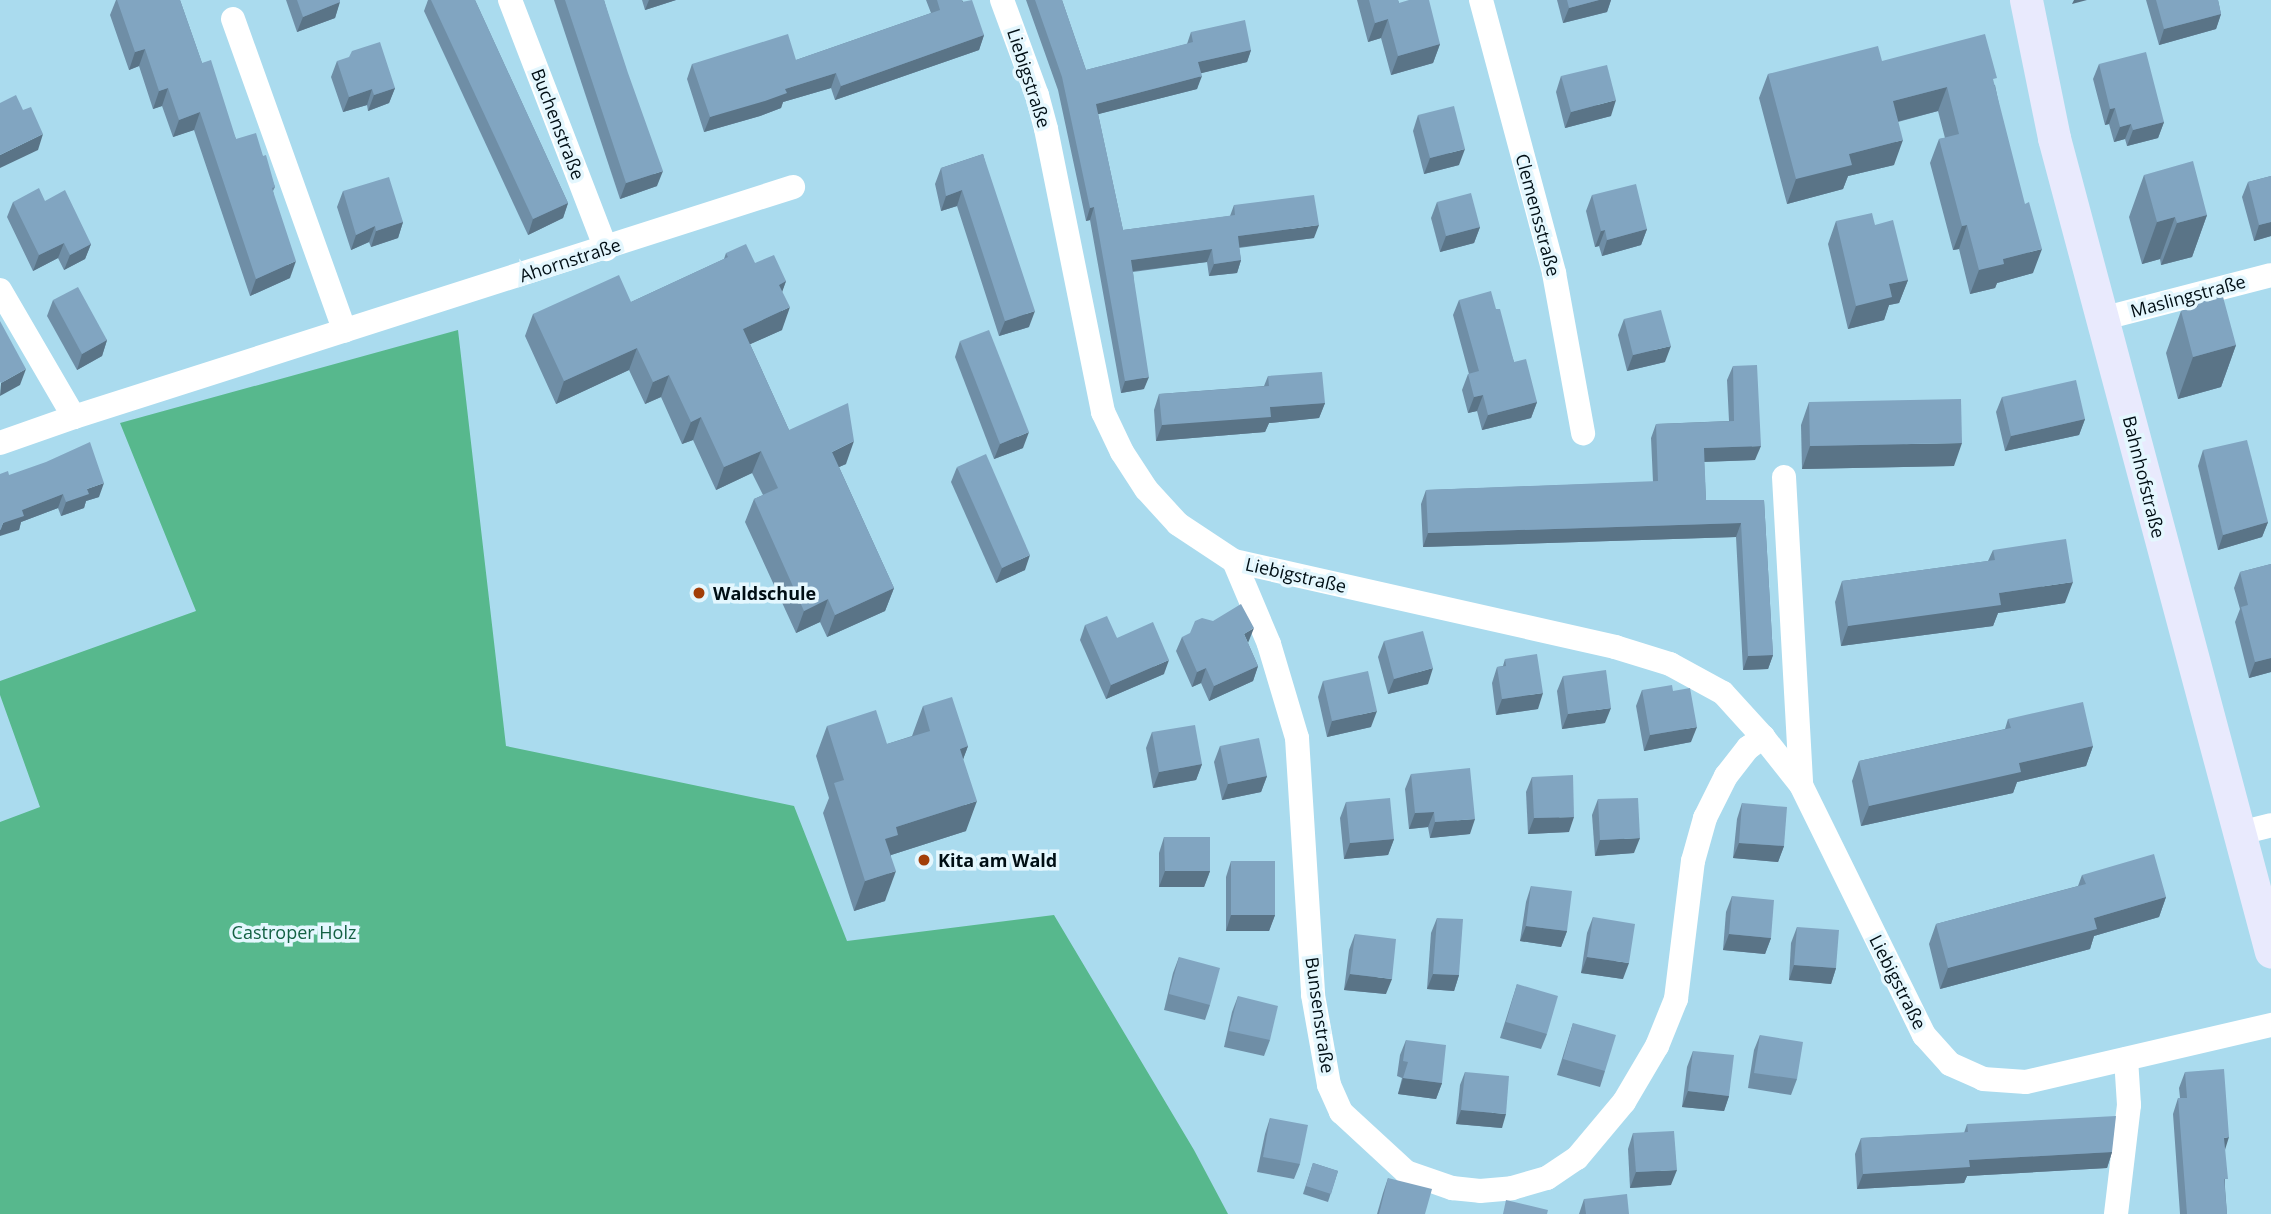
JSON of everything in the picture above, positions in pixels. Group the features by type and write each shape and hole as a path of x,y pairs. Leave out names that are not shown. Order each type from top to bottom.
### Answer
{"main road":[{"name":"Bahnhofstraße","path":"2026,0 2054,138 2105,318 2172,589 2255,829 2271,952"}],"street":[{"name":"Buchenstraße","path":"510,0 606,249"},
{"name":"Liebigstraße","path":"1002,0 1037,95 1046,129 1103,412 1122,452 1146,489 1178,524 1234,561 1615,647 1670,664 1723,693 1763,737 1801,786 1924,1035 1950,1064 1983,1079 2026,1082 2271,1025"},
{"name":"Clemensstraße","path":"1481,0 1554,273 1583,433"},
{"path":"233,19 345,331"},
{"name":"Ahornstraße","path":"0,443 74,416 606,249 793,187"},
{"name":"Maslingstraße","path":"2105,318 2271,275"},
{"path":"0,290 74,416"},
{"name":"Liebigstraße","path":"1784,477 1801,786"},
{"name":"Bunsenstraße","path":"1234,561 1269,644 1297,738 1313,995 1329,1085 1341,1112 1406,1172 1452,1188 1480,1191 1512,1188 1547,1178 1577,1158 1624,1102 1657,1046 1676,999 1693,861 1706,818 1726,776 1748,748 1763,737"},
{"path":"2116,1214 2129,1105 2126,1059"}],"green space":[{"name":"Castroper Holz","path":"458,330 506,746 794,806 847,941 1054,915 1194,1150 1228,1214 0,1214 0,822 40,807 0,695 0,681 196,611 120,423"}],"building":[{"path":"117,0 180,0 202,63 211,60 236,139 256,133 263,156 266,155 275,187 272,188 296,261 256,279 200,112 179,120 168,88 159,91 145,49 135,52"},
{"path":"297,0 340,0 340,2 303,17"},
{"path":"431,0 475,0 568,203 533,219"},
{"path":"565,0 604,0 663,171 626,183"},
{"path":"937,0 972,0 984,35 841,86 836,73 785,89 787,93 765,101 710,117 692,64 788,34 796,60 940,10"},
{"path":"1035,0 1062,0 1086,70 1193,42 1191,32 1245,20 1251,50 1198,62 1202,76 1096,104 1123,230 1235,215 1234,205 1314,195 1319,225 1238,236 1241,260 1214,264 1212,249 1131,260 1149,377 1125,381 1094,207 1090,208 1062,77"},
{"path":"1369,0 1398,0 1399,3 1429,0 1440,44 1398,56 1388,19 1375,23"},
{"path":"1567,0 1599,0 1569,8"},
{"path":"2156,0 2218,0 2221,14 2164,29"},
{"path":"1985,34 1997,78 1993,79 2025,204 2029,202 2042,249 2003,259 2004,264 1979,270 1967,225 1962,226 1939,139 1959,134 1947,87 1893,101 1903,140 1849,154 1852,165 1796,179 1768,74 1878,46 1882,61"},
{"path":"380,42 395,88 374,95 372,89 349,97 337,61 349,57 352,51"},
{"path":"2146,52 2164,122 2133,130 2131,124 2120,127 2115,108 2110,109 2099,64"},
{"path":"1607,65 1616,100 1571,112 1561,76"},
{"path":"16,95 23,110 31,107 43,134 0,155 0,103"},
{"path":"1454,106 1465,149 1430,158 1418,115"},
{"path":"983,154 1035,311 1005,321 962,190 946,196 941,168"},
{"path":"2193,161 2207,215 2177,223 2175,217 2157,222 2144,175"},
{"path":"2271,176 2271,222 2259,225 2248,182"},
{"path":"389,177 403,222 376,231 375,226 356,235 343,191"},
{"path":"1636,184 1647,229 1607,240 1605,230 1601,231 1592,195"},
{"path":"39,188 45,201 65,190 91,244 70,255 64,243 39,255 13,202"},
{"path":"1471,193 1480,227 1446,236 1437,202"},
{"path":"1872,213 1875,225 1893,220 1908,280 1889,284 1892,297 1856,306 1836,221"},
{"path":"746,244 755,263 774,255 786,281 779,285 790,307 743,329 789,430 848,403 854,441 832,452 894,588 835,615 828,599 804,611 754,499 778,488 761,451 724,467 701,417 691,422 669,375 653,382 637,348 564,381 533,314 619,275 631,302 728,257 726,253"},
{"path":"78,287 107,340 82,354 53,300"},
{"path":"1491,291 1496,309 1500,309 1514,362 1526,359 1537,402 1488,415 1483,395 1474,397 1468,374 1479,371 1459,300"},
{"path":"2222,293 2236,345 2193,357 2181,311 2198,307 2196,300"},
{"path":"1661,310 1671,346 1633,355 1624,319"},
{"path":"0,321 26,369 1,383 0,382"},
{"path":"989,330 1029,432 1000,444 960,341"},
{"path":"1757,365 1761,446 1704,448 1706,500 1764,500 1773,655 1748,656 1741,523 1428,533 1426,490 1658,481 1656,424 1734,421 1733,366"},
{"path":"1322,372 1325,403 1270,407 1271,417 1162,425 1159,394 1269,386 1268,376"},
{"path":"2076,380 2085,419 2011,436 2002,397"},
{"path":"1961,399 1962,443 1810,446 1809,402"},
{"path":"2247,440 2268,522 2223,535 2203,450"},
{"path":"90,442 104,483 87,489 89,494 66,502 63,494 22,510 24,516 3,523 0,530 0,474 8,471 9,475 46,462"},
{"path":"986,454 1030,555 1002,568 957,467"},
{"path":"2066,539 2073,582 1999,593 2001,605 1848,626 1842,581 1995,560 1993,550"},
{"path":"2271,564 2271,658 2255,662 2241,607 2248,605 2240,572"},
{"path":"1241,604 1254,628 1244,634 1258,666 1214,686 1206,668 1197,672 1182,637 1190,633 1195,621 1202,618 1213,621"},
{"path":"1107,616 1117,638 1153,622 1169,660 1111,685 1085,625"},
{"path":"1423,631 1433,668 1394,679 1384,641"},
{"path":"1537,654 1543,693 1502,699 1497,667 1506,666 1505,659"},
{"path":"1606,670 1611,708 1568,714 1563,676"},
{"path":"1368,671 1377,711 1332,721 1323,681"},
{"path":"1672,685 1673,691 1690,688 1697,727 1650,735 1642,690"},
{"path":"952,697 968,746 960,749 977,801 896,827 898,835 885,839 896,871 865,881 834,783 844,780 827,726 876,710 887,744 930,731 923,706"},
{"path":"2083,702 2093,746 2019,763 2021,772 1869,806 1859,761 2011,728 2008,719"},
{"path":"1195,725 1202,764 1159,772 1152,732"},
{"path":"1259,738 1267,776 1228,784 1220,746"},
{"path":"1470,768 1475,819 1435,822 1434,812 1415,813 1411,774"},
{"path":"1573,775 1574,817 1534,818 1532,777"},
{"path":"1390,798 1394,839 1350,843 1346,802"},
{"path":"1638,798 1640,838 1600,840 1598,799"},
{"path":"1742,803 1787,807 1784,846 1739,843"},
{"path":"1164,837 1210,837 1210,871 1165,871"},
{"path":"2154,854 2166,897 2094,918 2097,929 1948,968 1936,924 2086,884 2082,875"},
{"path":"1231,861 1275,861 1275,915 1231,915"},
{"path":"1531,886 1572,891 1567,931 1526,926"},
{"path":"1732,896 1774,900 1771,938 1729,934"},
{"path":"1593,917 1635,924 1629,963 1587,957"},
{"path":"1437,918 1463,919 1459,975 1433,974"},
{"path":"1797,927 1839,930 1836,968 1794,965"},
{"path":"1355,934 1396,939 1392,979 1350,974"},
{"path":"1179,957 1220,968 1210,1005 1169,994"},
{"path":"1517,984 1558,996 1547,1034 1506,1022"},
{"path":"1238,996 1278,1006 1270,1040 1229,1031"},
{"path":"1573,1023 1616,1035 1605,1071 1563,1059"},
{"path":"1760,1035 1803,1042 1797,1079 1754,1073"},
{"path":"1406,1040 1446,1045 1442,1083 1403,1078 1408,1062 1403,1061"},
{"path":"1693,1051 1734,1055 1729,1096 1688,1091"},
{"path":"2224,1069 2229,1137 2224,1138 2228,1179 2224,1179 2227,1214 2187,1214 2178,1098 2187,1098 2185,1072"},
{"path":"1465,1072 1509,1076 1506,1114 1461,1110"},
{"path":"2116,1116 2112,1152 1969,1160 1970,1167 1863,1174 1861,1138 1968,1132 1967,1124"},
{"path":"1270,1118 1308,1125 1300,1164 1263,1157"},
{"path":"1674,1131 1677,1170 1636,1172 1633,1133"},
{"path":"1313,1163 1338,1171 1331,1194 1306,1186"},
{"path":"1388,1178 1432,1189 1425,1214 1379,1214"},
{"path":"1627,1194 1629,1214 1586,1214 1584,1199"},
{"path":"1506,1200 1548,1210 1547,1214 1503,1214"}],"place":[{"name":"Waldschule","path":"699,593"},
{"name":"Kita am Wald","path":"924,860"}]}
